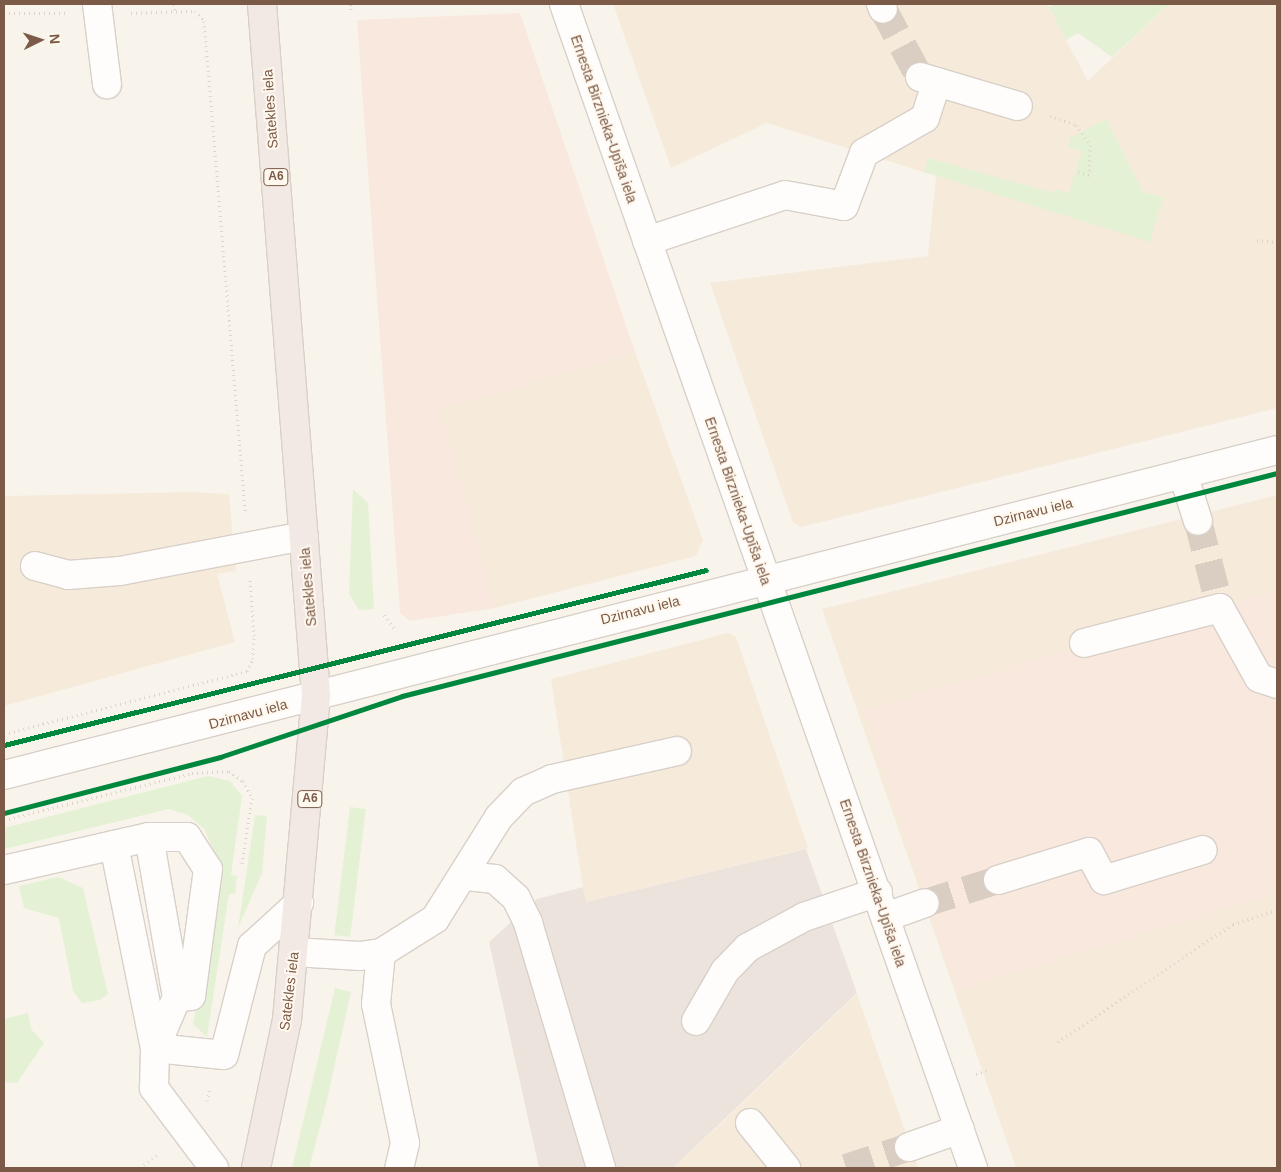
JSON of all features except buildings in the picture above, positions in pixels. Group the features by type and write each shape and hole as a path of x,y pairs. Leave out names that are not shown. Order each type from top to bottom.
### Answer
{"highway":[{"name":"Satekles iela","path":"256,1168 287,1020 299,903 316,695 262,4"}],"street":[{"name":"Ernesta Birznieka-Upīša iela","path":"564,4 973,1168"},
{"path":"97,9 106,84"},
{"path":"647,241 785,196 844,206 864,153 925,118 928,79 1018,106"},
{"name":"Dzirnavu iela","path":"4,775 1277,450"},
{"path":"1183,474 1198,521"},
{"path":"35,566 68,575 120,571 304,536"},
{"path":"1084,643 1220,608 1259,678 1277,684"},
{"path":"294,952 360,956 381,952 435,919 466,876 499,817 523,792 552,780 677,751"},
{"path":"149,837 177,998 155,1048"},
{"path":"4,870 149,837 187,837 208,869 191,996 177,998"},
{"path":"114,844 155,1048 154,1088 214,1168"},
{"path":"998,880 1089,852 1104,880 1203,850"},
{"path":"466,876 494,879 516,898 528,923 601,1168"},
{"path":"155,1048 224,1055 252,946 299,903"},
{"path":"696,1021 725,971 747,948 804,917 882,905 925,903"},
{"path":"381,952 376,1004 405,1143 399,1168"},
{"path":"750,1123 786,1168"},
{"path":"910,1147 960,1129"}],"path":[{"path":"174,4 175,12"},
{"path":"351,4 351,11"},
{"path":"4,13 97,9 195,12 204,21 254,636 253,659 247,671 4,734"},
{"path":"1018,106 1083,131 1093,161 1089,175 1076,171"},
{"path":"1257,240 1277,242"},
{"path":"384,615 396,631"},
{"path":"4,813 192,765"},
{"path":"4,820 221,770 243,781 252,798"},
{"path":"1058,1042 1233,924 1277,910"},
{"path":"973,1075 987,1070"}],"shaded area":[{"path":"613,4 1047,4 1088,81 1169,4 1277,4 1277,408 801,527 793,523 710,283 928,256 936,176 767,123 671,168"},
{"path":"520,13 635,352 440,410 495,608 410,621 400,613 357,20"},
{"path":"635,352 703,540 696,556 495,608 440,410"},
{"path":"194,492 229,494 236,571 217,574 235,642 4,706 4,496"},
{"path":"1277,495 1277,1168 1016,1168 822,609"},
{"path":"1277,590 1277,893 956,990 864,710"},
{"path":"728,633 736,637 808,848 585,902 551,679"},
{"path":"806,849 857,993 673,1168 539,1168 489,942 537,899 583,887 586,902"},
{"path":"857,994 918,1168 673,1168 713,1131"}],"green space":[{"path":"1055,4 1169,4 1112,57 1078,33 1066,40 1049,7"},
{"path":"1106,119 1143,192 1163,197 1150,242 924,172 928,158 1054,193 1055,189 1069,193 1082,151 1068,147 1070,138"},
{"path":"353,489 368,503 374,609 359,610 349,594"},
{"path":"208,776 230,781 242,796 231,875 237,876 235,894 229,894 207,1037 193,1024 213,929 219,866 205,830 188,815 169,809 4,849 4,828"},
{"path":"350,807 366,809 350,937 334,935"},
{"path":"255,815 267,816 262,873 238,928"},
{"path":"58,877 83,888 108,994 100,1000 82,1003 73,991 59,918 24,908 19,886"},
{"path":"335,988 351,992 326,1104 309,1168 292,1168"},
{"path":"28,1013 31,1029 44,1043 17,1083 4,1082 4,1019"}],"tunnel":[{"path":"883,9 919,76"},
{"path":"1198,521 1220,608"},
{"path":"925,903 998,880"},
{"path":"846,1168 909,1147"}],"cycle path":[{"path":"4,813 220,757 402,696 1277,473"},
{"path":"4,745 706,570"}]}
